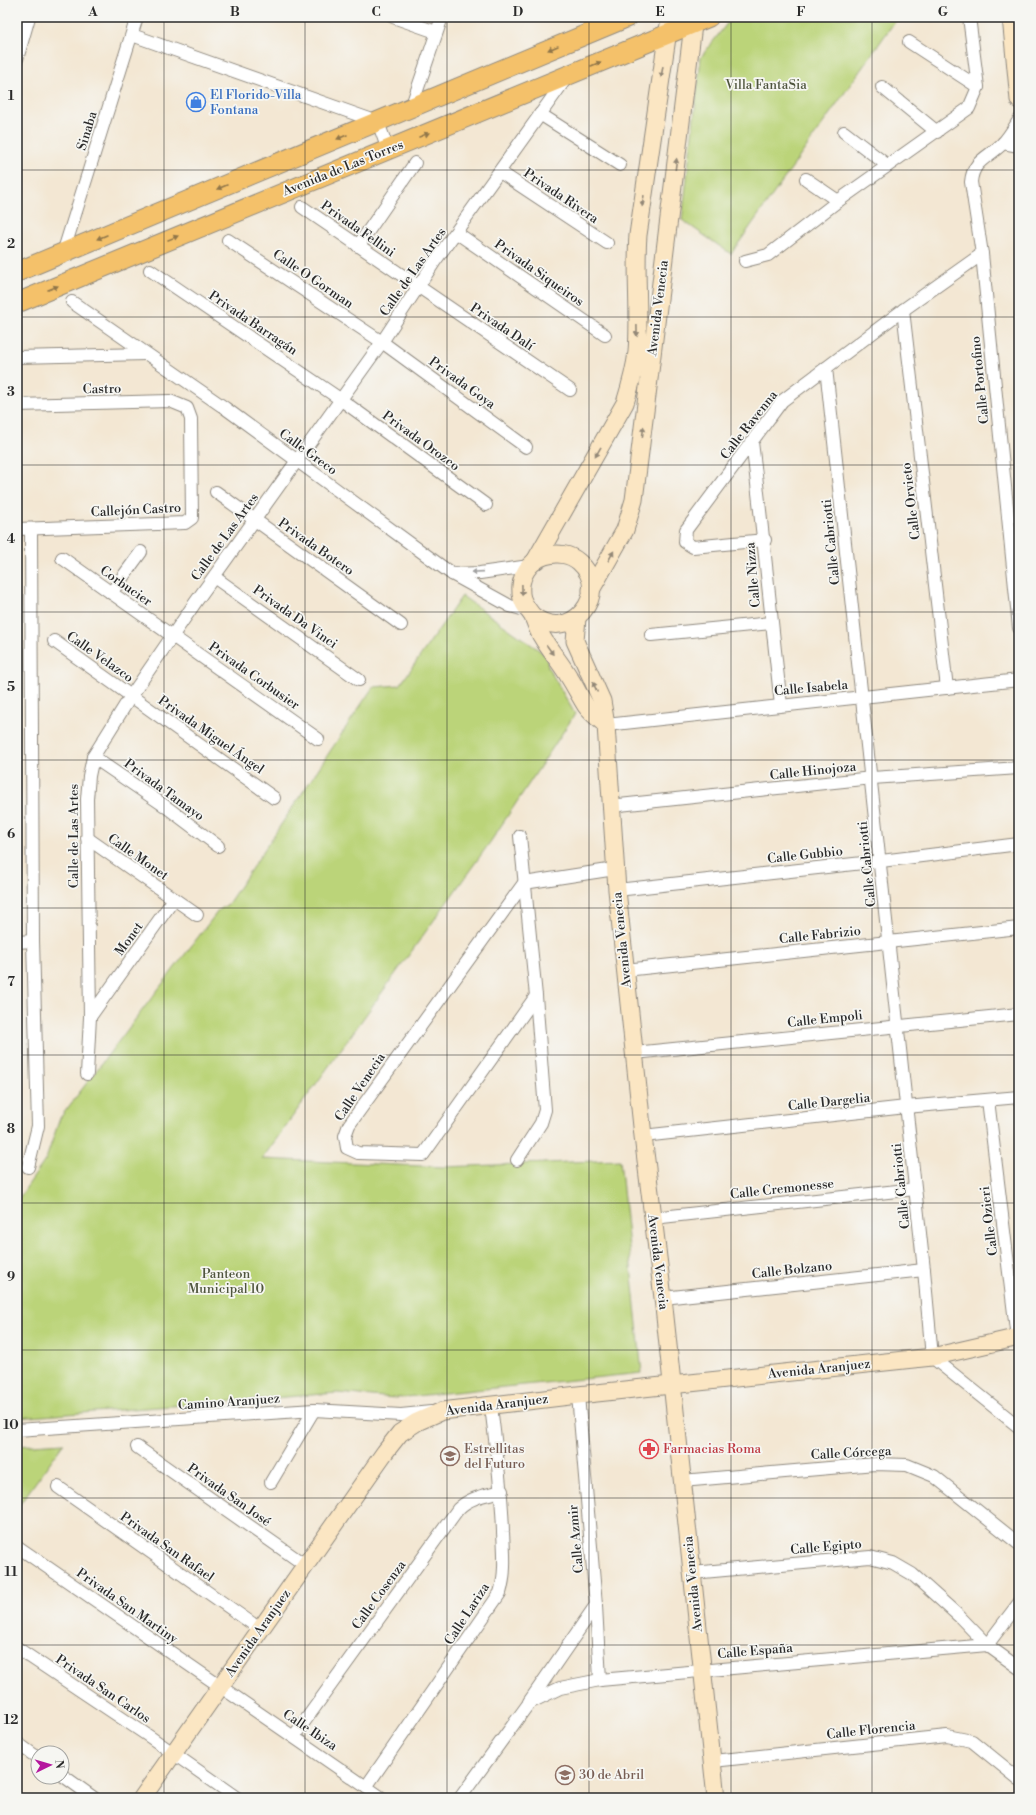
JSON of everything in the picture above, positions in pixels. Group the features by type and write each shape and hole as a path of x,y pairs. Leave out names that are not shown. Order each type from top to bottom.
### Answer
{"main road":[{"path":"17,272 628,17"},
{"path":"1011,17 1019,100"},
{"name":"Avenida de Las Torres","path":"17,303 568,76 669,25 699,19"},
{"name":"Avenida Venecia","path":"591,590 625,530 634,500 699,19"},
{"name":"Avenida Venecia","path":"532,564 625,404 630,386 637,352 636,257 638,235 669,25"},
{"path":"530,613 541,622 556,625 564,624 577,618 587,606 591,590 591,582 586,571 579,562 572,558 557,554 541,557 532,564 522,579 522,600 541,636 569,677 587,707 606,725"},
{"name":"Avenida Venecia","path":"577,618 575,641 602,702 606,725 610,806 625,970 643,1136 663,1298 716,1798"},
{"name":"Avenida Aranjuez","path":"142,1798 305,1565 400,1433 417,1422 442,1411 932,1357 1018,1337"}],"street":[{"path":"17,59 29,17"},
{"name":"Sinaba","path":"64,253 137,17"},
{"path":"393,17 436,32"},
{"path":"411,108 442,17"},
{"path":"745,261 768,255 887,165 937,132 969,108 978,87 969,17"},
{"path":"132,35 378,122 388,150"},
{"path":"909,42 978,87"},
{"name":"Calle de Las Artes","path":"87,1074 90,1017 87,791 93,757 131,696 214,577 382,342 436,261 568,76"},
{"path":"882,87 937,132"},
{"path":"540,114 620,164"},
{"name":"Calle Portofino","path":"1019,120 1003,143 976,165 972,174 971,182 982,254 1019,628"},
{"path":"844,132 887,165"},
{"path":"1003,143 1019,146"},
{"path":"358,246 415,163"},
{"name":"Privada Rivera","path":"500,172 607,243"},
{"path":"806,179 838,201"},
{"name":"Privada Fellini","path":"302,207 418,287"},
{"name":"Privada Siqueiros","path":"457,233 604,335"},
{"name":"Calle O Gorman","path":"228,240 382,342"},
{"name":"Calle Ravenna","path":"765,540 693,547 686,542 686,530 782,401 903,310 982,254"},
{"name":"Privada Barragán","path":"150,270 340,399"},
{"name":"Privada Dalí","path":"418,287 570,390"},
{"name":"Calle Greco","path":"72,302 297,460 452,574 510,606 530,613"},
{"name":"Calle Orvieto","path":"903,310 947,688"},
{"name":"Privada Goya","path":"382,342 526,447"},
{"path":"17,357 146,354"},
{"name":"Calle Cabriotti","path":"826,368 881,861 888,942 924,1270 932,1357"},
{"name":"Privada Orozco","path":"340,399 486,505"},
{"name":"Castro","path":"17,405 170,401 187,408"},
{"name":"Callejón Castro","path":"17,529 185,523 190,521 192,518 191,419 187,408"},
{"name":"Calle Nizza","path":"752,442 765,540 771,623 781,705"},
{"name":"Privada Botero","path":"216,492 401,625"},
{"path":"28,1166 38,1126 33,941 31,529"},
{"path":"111,592 141,552"},
{"name":"Corbucier","path":"62,558 173,636"},
{"path":"452,574 480,572 532,564"},
{"name":"Privada Da Vinci","path":"214,577 360,680"},
{"path":"651,635 771,623"},
{"name":"Privada Corbusier","path":"173,636 318,739"},
{"name":"Calle Velazco","path":"54,641 131,696"},
{"name":"Calle Isabela","path":"606,725 1019,680"},
{"name":"Privada Miguel Ángel","path":"131,696 274,798"},
{"name":"Privada Tamayo","path":"93,757 165,806 218,846"},
{"name":"Calle Hinojoza","path":"610,806 872,778 1019,768"},
{"path":"517,1160 541,1123 545,1110 536,996 520,836"},
{"name":"Calle Monet","path":"87,838 174,899"},
{"name":"Calle Gubbio","path":"617,890 881,861 1019,844"},
{"path":"524,883 615,869"},
{"name":"Calle Venecia","path":"524,883 349,1125 345,1136 347,1148 358,1153 423,1155 536,996"},
{"path":"174,899 197,915"},
{"name":"Monet","path":"90,1017 174,899"},
{"name":"Calle Fabrizio","path":"625,970 1019,928"},
{"path":"17,942 33,941"},
{"name":"Calle Empoli","path":"634,1053 1019,1014"},
{"name":"Calle Dargelia","path":"643,1136 906,1107 1019,1097"},
{"name":"Calle Ozieri","path":"988,1100 1018,1337"},
{"name":"Calle Cremonesse","path":"653,1218 915,1189"},
{"name":"Calle Bolzano","path":"663,1298 924,1270"},
{"path":"932,1357 1019,1427"},
{"name":"Calle Azmir","path":"578,1395 596,1605 600,1680"},
{"name":"Calle Lariza","path":"366,1787 500,1593 505,1567 502,1491 490,1406"},
{"path":"271,1482 314,1410"},
{"name":"Camino Aranjuez","path":"17,1430 314,1410 401,1415 442,1411"},
{"name":"Privada San José","path":"137,1447 305,1565"},
{"name":"Calle Córcega","path":"682,1481 875,1464 907,1465 934,1476 1019,1544"},
{"name":"Privada San Rafael","path":"58,1487 260,1629"},
{"name":"Calle Cosenza","path":"294,1736 458,1509 464,1503 477,1497 502,1491"},
{"name":"Privada San Martiny","path":"18,1547 220,1688"},
{"name":"Calle Egipto","path":"692,1573 870,1557 893,1563 912,1574 960,1617 987,1645 1019,1668"},
{"path":"987,1645 1019,1603"},
{"name":"Calle España","path":"460,1798 596,1605"},
{"name":"Calle España","path":"528,1703 560,1688 600,1680 987,1645"},
{"name":"Privada San Carlos","path":"17,1648 237,1798"},
{"name":"Calle Ibiza","path":"220,1688 294,1736 382,1798"},
{"name":"Calle Florencia","path":"713,1761 947,1736 972,1740 1019,1779"},
{"path":"17,1743 30,1752"},
{"path":"70,1781 94,1798"}],"green space":[{"name":"Villa FantaSia","path":"732,17 898,17 731,254 682,220 701,57"},
{"name":"Panteon Municipal 10","path":"462,596 546,655 548,667 575,714 491,841 262,1159 444,1167 620,1160 642,1373 396,1398 337,1393 17,1418 17,1201 46,1159 60,1118 218,911 228,904 373,687 400,685"},
{"path":"64,1443 17,1508 17,1446"}],"place":[{"name":"El Florido-Villa Fontana","path":"196,102"},
{"name":"Farmacias Roma","path":"649,1449"},
{"name":"Estrellitas del Futuro","path":"450,1456"},
{"name":"30 de Abril","path":"565,1775"}]}
